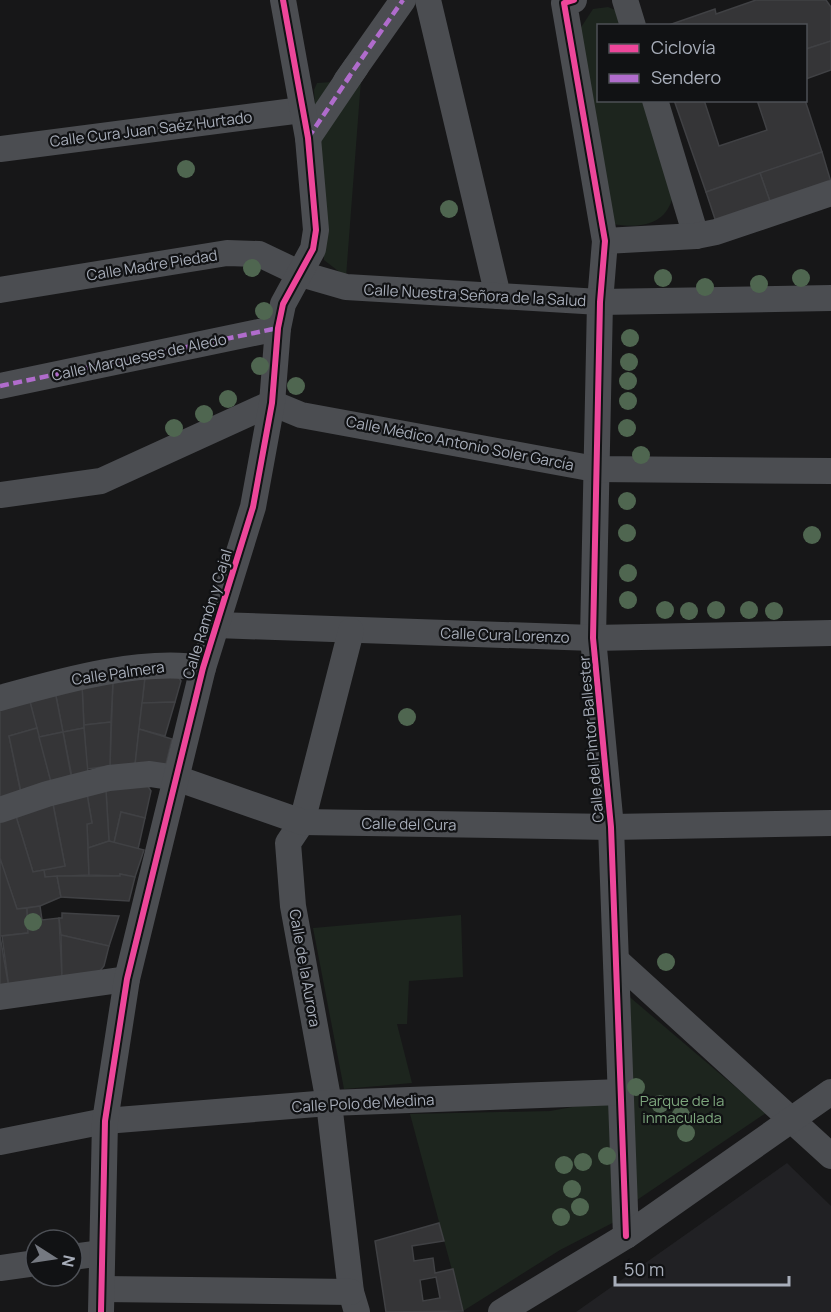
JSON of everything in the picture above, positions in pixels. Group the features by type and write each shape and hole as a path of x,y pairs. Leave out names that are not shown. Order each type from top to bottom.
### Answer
{"street":[{"name":"Calle Ramón y Cajal","path":"102,1300 105,1121 127,980 203,668 253,507 272,403 278,328 283,304 313,249 316,230 308,138 283,0"},
{"path":"308,138 403,0"},
{"path":"428,0 498,296"},
{"path":"625,0 632,24"},
{"name":"Calle del Pintor Ballester","path":"567,1 605,241 600,302 593,638 611,827 626,1236"},
{"path":"657,102 696,236"},
{"name":"Calle Cura Juan Saéz Hurtado","path":"0,148 302,110"},
{"path":"605,241 696,236 831,193"},
{"name":"Calle Madre Piedad","path":"0,290 227,253 259,254 301,274"},
{"name":"Calle Nuestra Señora de la Salud","path":"301,274 346,287 600,302 831,298"},
{"name":"Calle Marqueses de Aledo","path":"0,386 278,328"},
{"path":"0,495 101,481 272,403"},
{"name":"Calle Médico Antonio Soler García","path":"272,403 301,415 595,469 831,471"},
{"name":"Calle Cura Lorenzo","path":"216,625 593,638 831,633"},
{"name":"Calle de la Aurora","path":"351,631 302,822 288,843 293,906 329,1103 354,1302"},
{"name":"Calle Palmera","path":"0,698 76,677 180,664 203,668"},
{"name":"Calle del Cura","path":"0,810 110,778 150,774 176,777 302,822 611,827 831,823"},
{"path":"616,960 831,1156"},
{"path":"0,997 127,980"},
{"name":"Calle Polo de Medina","path":"0,1142 105,1121 329,1103 621,1092"},
{"path":"501,1312 626,1236 831,1092"},
{"path":"84,1255 102,1253"},
{"path":"0,1269 24,1265"},
{"path":"102,1300 354,1302"}],"shaded area":[{"path":"787,1163 831,1206 831,1312 576,1312"}],"green space":[{"path":"608,7 620,12 624,24 597,24 597,102 647,102 673,185 674,191 666,211 660,218 643,225 613,224 580,29 593,9"},
{"path":"361,80 346,277 324,260 314,90 317,83"},
{"path":"461,915 463,977 409,981 407,1024 397,1024 412,1083 344,1089 313,928"},
{"name":"Parque de la inmaculada","path":"625,993 766,1113 634,1202"},
{"path":"622,1098 626,1216 560,1250 463,1311 410,1114 550,1111"}],"building":[{"path":"756,0 826,0 831,7 831,41 807,49 807,24 672,24 715,9 716,14"},
{"path":"831,41 831,70 807,79 807,49"},
{"path":"675,102 705,102 719,146 767,130 758,102 806,102 822,152 706,192"},
{"path":"822,152 831,182 771,204 760,173"},
{"path":"760,173 771,204 717,225 706,192"},
{"path":"177,675 181,681 175,702 142,703 145,677"},
{"path":"145,677 135,765 110,766 113,681"},
{"path":"113,681 111,722 84,725 82,684"},
{"path":"82,684 84,728 63,732 55,691"},
{"path":"55,691 63,732 39,737 29,698"},
{"path":"29,698 37,728 9,736 21,794 0,802 0,707"},
{"path":"175,702 165,736 139,729 142,703"},
{"path":"111,722 110,766 87,769 84,725"},
{"path":"37,728 51,782 21,792 9,736"},
{"path":"84,728 88,773 72,777 63,732"},
{"path":"139,729 172,739 166,764 135,765"},
{"path":"63,732 71,775 51,782 39,737"},
{"path":"147,785 151,791 145,818 121,812 114,843 109,841 106,790"},
{"path":"106,790 109,841 88,848 87,824 92,823 87,794"},
{"path":"87,794 92,823 87,824 89,875 45,877 44,870 65,866 53,804"},
{"path":"53,804 65,866 33,872 15,813"},
{"path":"121,812 145,818 138,849 114,843"},
{"path":"15,813 33,872 44,870 45,877 57,876 61,897 40,906 17,909 0,860 0,821"},
{"path":"109,841 144,850 135,877 120,874 120,876 89,875 88,848"},
{"path":"0,858 17,909 27,908 28,933 0,936"},
{"path":"120,874 135,877 129,901 61,897 57,876 120,876"},
{"path":"40,906 42,920 59,918 62,978 9,988 2,936 28,933 27,908"},
{"path":"62,913 119,916 109,946 61,935 59,918 62,918"},
{"path":"61,935 109,946 104,966 99,972 62,978"},
{"path":"0,936 9,988 0,989"},
{"path":"439,1223 444,1241 412,1246 414,1261 433,1258 435,1273 453,1269 463,1311 386,1312 375,1241","holes":["436,1277 440,1298 423,1301 420,1280"]}],"marked path":[{"path":"346,81 403,0"},
{"path":"308,138 350,76"},
{"path":"0,386 278,328"}],"cycle path":[{"path":"101,1312 105,1121 127,979 203,668 253,507 272,403 278,328 283,304 313,249 316,230 308,138 283,0"},
{"path":"574,0 564,3 605,241 600,302 593,638 611,827 626,1236"}]}
